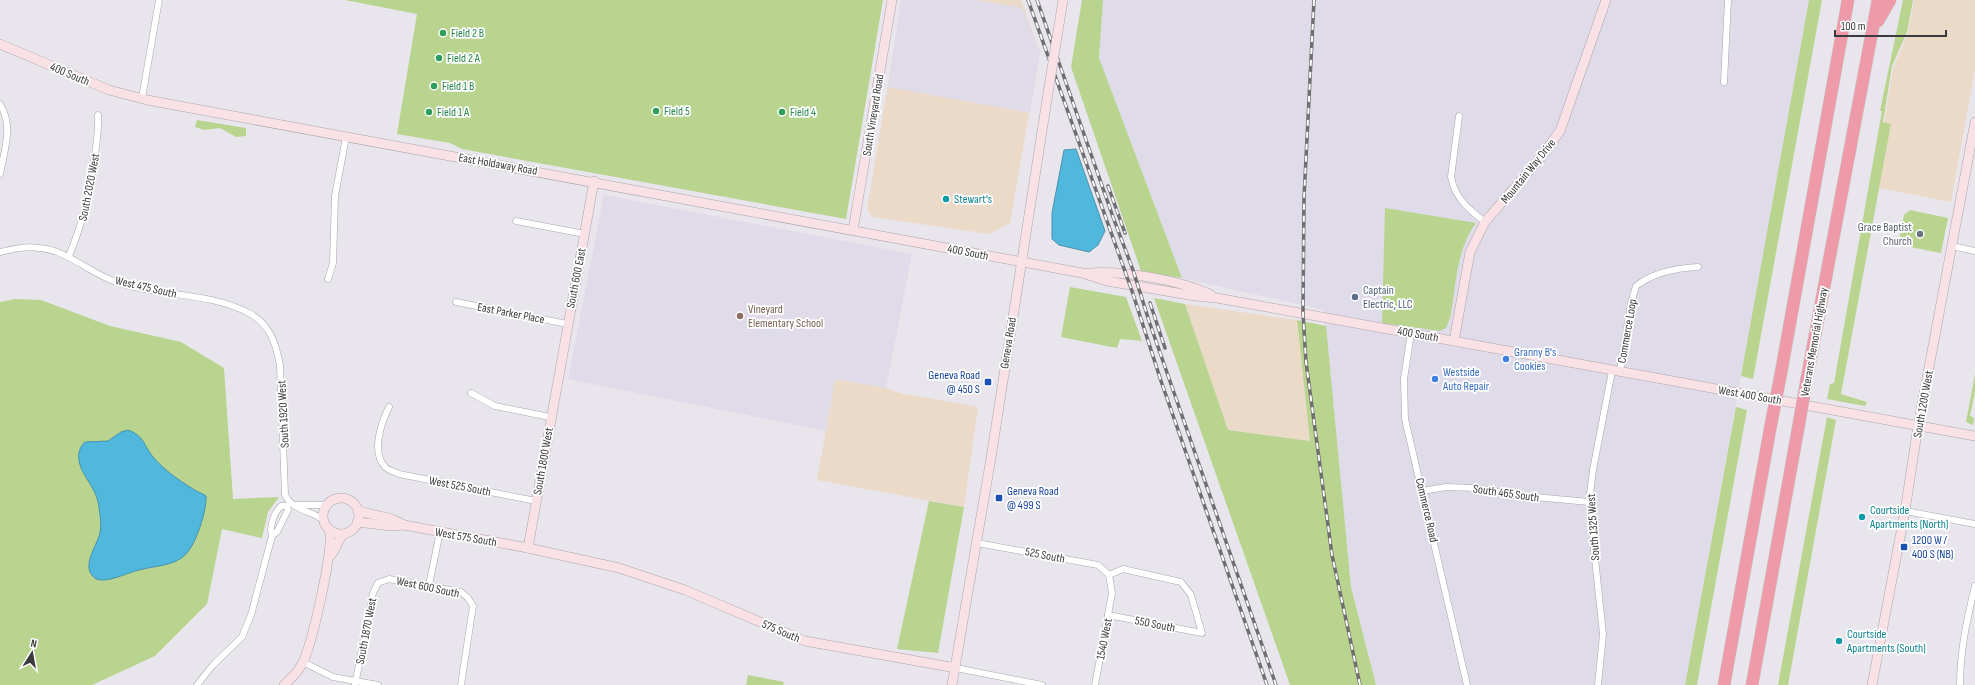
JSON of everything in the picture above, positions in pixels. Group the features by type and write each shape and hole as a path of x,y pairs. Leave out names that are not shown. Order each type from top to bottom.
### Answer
{"highway":[{"path":"1842,37 1844,0"},
{"path":"1724,685 1848,0"},
{"name":"Veterans Memorial Highway","path":"1752,685 1807,378 1847,161 1874,29 1878,0"},
{"path":"1874,29 1890,0"}],"street":[{"path":"142,98 160,0"},
{"name":"South Vineyard Road","path":"853,230 892,0"},
{"name":"Geneva Road","path":"952,685 977,543 1063,0"},
{"name":"Mountain Way Drive","path":"1454,341 1470,252 1485,222 1541,157 1560,131 1606,0"},
{"path":"1724,82 1728,0"},
{"name":"400 South","path":"0,44 109,90 142,98"},
{"name":"East Holdaway Road","path":"142,98 853,230"},
{"path":"0,104 6,117 8,129 0,174"},
{"name":"South 2020 West","path":"69,256 82,224 88,197 99,131 98,115"},
{"path":"1459,116 1451,177 1453,187 1458,197 1465,205 1485,222"},
{"name":"South 1200 West","path":"1872,685 1905,511 1918,426 1975,122"},
{"path":"328,279 333,263 335,196 346,137"},
{"name":"South 600 East","path":"558,374 594,181"},
{"path":"516,221 585,234"},
{"name":"400 South","path":"853,230 1082,273 1107,281 1195,296 1217,298 1616,371"},
{"path":"1952,246 1975,251"},
{"name":"West 475 South","path":"0,252 18,248 40,248 69,256 91,271 112,280 130,285 221,302 250,313 268,328"},
{"name":"Commerce Loop","path":"1616,371 1636,286 1655,275 1680,268 1698,267"},
{"name":"East Parker Place","path":"456,302 567,324"},
{"name":"South 1920 West","path":"268,328 276,345 280,365 285,452 284,487 286,498 291,504"},
{"name":"Commerce Road","path":"1411,333 1404,379 1405,419 1467,685"},
{"name":"West 400 South","path":"1616,371 1975,436"},
{"name":"South 1325 West","path":"1598,685 1603,634 1589,502 1593,470 1616,371"},
{"name":"South 1800 West","path":"528,548 558,374"},
{"path":"471,393 495,406 550,417"},
{"name":"West 525 South","path":"389,407 383,420 379,441 379,454 385,467 399,474 536,501"},
{"name":"South 465 South","path":"1422,491 1446,487 1475,488 1527,497 1589,502"},
{"path":"323,520 326,505 331,501 341,498 353,503 358,511 357,522 354,528 338,539 334,552 330,557"},
{"path":"197,685 213,665 242,637 251,615 272,536 271,530 276,513 281,506 291,504 326,505"},
{"path":"284,685 298,670 311,643 330,557 331,536 323,520 312,513 301,510 291,504"},
{"name":"West 575 South","path":"358,511 392,519 404,525"},
{"path":"1905,511 1975,524"},
{"name":"West 575 South","path":"357,522 391,526 404,525 528,548"},
{"path":"329,530 338,534 344,534"},
{"path":"429,586 440,532"},
{"name":"525 South","path":"977,543 1098,565 1109,575"},
{"name":"575 South","path":"528,548 619,568 685,590 805,641 1042,685"},
{"name":"550 South","path":"1108,615 1202,633 1191,595 1181,582 1123,569 1109,575"},
{"name":"1540 West","path":"1095,685 1112,593 1109,575"},
{"name":"West 600 South","path":"378,583 389,579 461,592 468,598 473,606 460,685"},
{"name":"South 1870 West","path":"355,683 373,593 378,583"},
{"path":"1960,685 1964,641 1975,586"},
{"path":"303,662 333,677 355,683 378,685"}],"shaded area":[{"path":"901,0 976,0 1022,8 1040,52 1030,113 888,87"},
{"path":"902,0 1021,0 1040,52 1010,223 989,234 872,217 867,209"},
{"path":"1103,0 1809,0 1685,685 1376,685 1351,587 1324,310 1182,278 1099,58"},
{"path":"1914,0 1975,0 1975,69 1951,202 1879,188 1891,124 1884,123 1893,68 1908,33"},
{"name":"Vineyard Elementary School","path":"604,195 912,254 886,388 835,379 826,431 568,379"},
{"path":"1185,304 1297,320 1310,441 1228,430"},
{"path":"835,379 886,388 900,393 978,407 964,507 817,480"}],"green space":[{"path":"345,0 883,0 846,219 462,149 450,143 397,134 417,14"},
{"path":"1082,0 1103,0 1099,58 1182,278 1141,271 1071,67"},
{"path":"1809,0 1822,0 1753,379 1741,376"},
{"path":"1903,0 1913,0 1907,32 1892,66 1883,122 1891,124 1841,394 1867,402 1865,406 1827,399 1830,384 1834,383 1882,111 1880,111"},
{"path":"197,120 246,128 246,136 236,137 220,128 204,130 195,127"},
{"path":"1385,208 1476,223 1469,233 1464,245 1458,269 1450,318 1446,328 1440,331 1382,323"},
{"path":"1910,210 1948,218 1941,253 1905,246 1901,242 1900,236 1904,215"},
{"path":"1070,287 1126,297 1142,341 1120,339 1117,348 1061,337"},
{"path":"1154,298 1185,304 1228,430 1310,441 1297,320 1326,326 1351,587 1376,685 1290,685"},
{"path":"15,299 41,300 110,326 181,342 224,368 233,499 279,497 268,512 262,538 222,529 207,604 155,656 92,685 0,685 0,302"},
{"path":"1975,374 1975,391 1970,416 1974,418 1973,425 1966,422"},
{"path":"1736,407 1747,410 1697,685 1685,685"},
{"path":"1827,417 1836,420 1788,685 1778,685"},
{"path":"929,501 964,507 938,653 897,649"},
{"path":"748,675 784,682 783,685 746,685"}],"water":[{"path":"1076,149 1105,231 1098,245 1089,252 1059,245 1052,239 1052,213 1064,150"},
{"path":"128,430 138,435 154,458 167,471 188,486 206,496 205,510 193,544 180,559 169,564 99,580 96,579 91,573 89,562 100,531 101,519 99,506 95,494 81,467 79,454 85,442 108,441 121,432"}],"railway":[{"path":"1028,0 1132,291 1161,381 1267,685"},
{"path":"1037,0 1133,270 1149,321 1276,685"},
{"path":"1314,0 1304,198 1303,313 1306,362 1332,555 1360,685"},
{"path":"1108,186 1125,233"},
{"path":"1150,303 1165,348"}],"place":[{"name":"Field 2 B","path":"443,33"},
{"name":"Field 2 A","path":"439,58"},
{"name":"Field 1 B","path":"434,86"},
{"name":"Field 5","path":"656,111"},
{"name":"Field 1 A","path":"429,112"},
{"name":"Field 4","path":"782,112"},
{"name":"Stewart's","path":"946,199"},
{"name":"Grace Baptist Church","path":"1920,234"},
{"name":"Captain Electric, LLC","path":"1355,297"},
{"name":"Vineyard Elementary School","path":"740,316"},
{"name":"Granny B's Cookies","path":"1506,359"},
{"name":"Westside Auto Repair","path":"1435,379"},
{"name":"Geneva Road @ 450 S","path":"988,382"},
{"name":"Geneva Road @ 499 S","path":"999,498"},
{"name":"Courtside Apartments (North)","path":"1862,517"},
{"name":"1200 W / 400 S (NB)","path":"1904,547"},
{"name":"Courtside Apartments (South)","path":"1839,641"}]}
